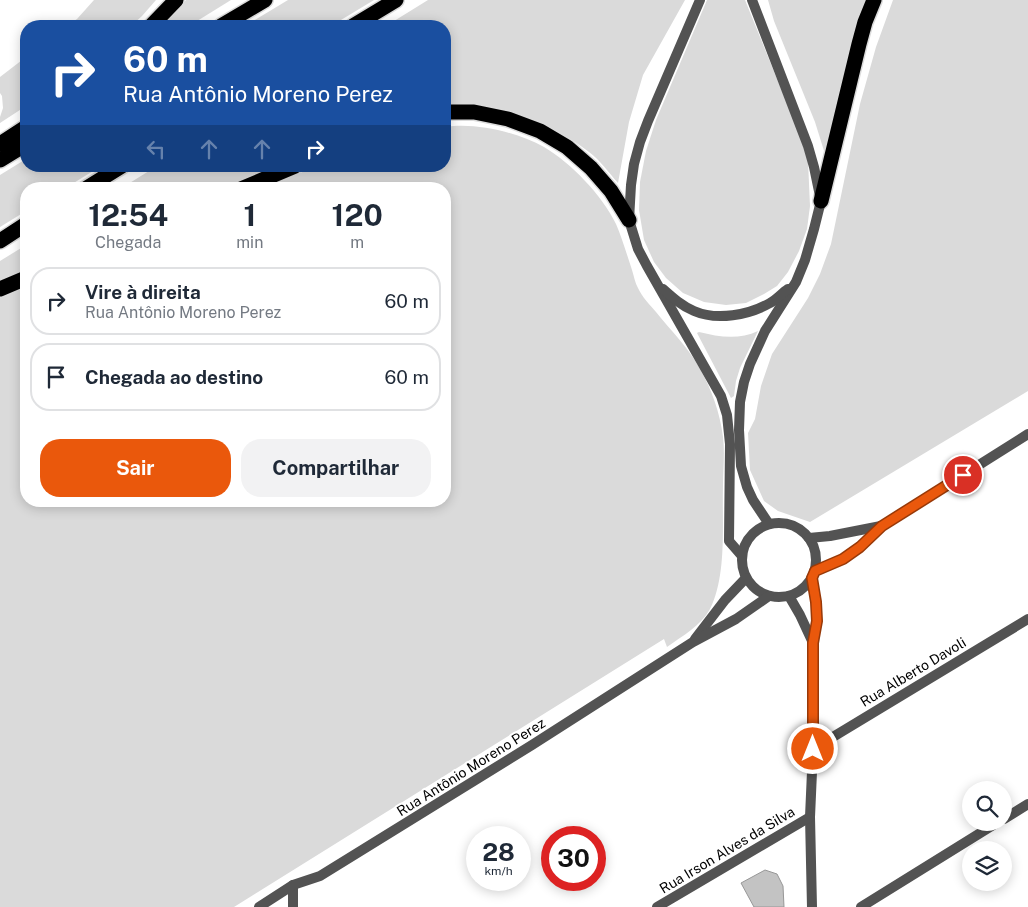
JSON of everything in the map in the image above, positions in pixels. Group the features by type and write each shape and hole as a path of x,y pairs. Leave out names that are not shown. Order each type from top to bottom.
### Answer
{"highway":[{"path":"157,20 176,0"},
{"path":"231,20 264,0"},
{"path":"363,20 396,0"},
{"path":"821,201 859,44 874,0"},
{"path":"451,112 474,112 508,119 540,130 567,147 591,168 611,190 630,220"},
{"path":"0,144 20,130"},
{"path":"0,160 20,148"},
{"path":"96,182 112,172"},
{"path":"257,182 281,172"},
{"path":"0,240 20,228"},
{"path":"0,289 20,281"}],"street":[{"path":"700,0 651,112 640,142 631,185 630,220 638,248 655,282 721,396 727,415 730,444 729,541 742,556"},
{"path":"752,0 808,146 821,201 805,260 796,282 765,331 750,364 740,402 741,466 747,487 769,524"},
{"path":"655,282 678,303 696,312 714,316 734,316 770,303 796,282"},
{"path":"812,907 810,816 813,749 813,643 817,621 813,574 816,554 809,538 798,528 784,523 769,524 761,527 748,539 744,547 742,567 746,578 756,589 769,596 789,596 802,589 813,574 843,559 860,547 882,526 1028,434"},
{"path":"809,538 882,526"},
{"name":"Rua Antônio Moreno Perez","path":"693,642 725,600 746,578"},
{"name":"Rua Antônio Moreno Perez","path":"259,907 294,885 320,876 532,745 693,642 736,619 769,596"},
{"path":"789,596 813,643"},
{"name":"Rua Alberto Davoli","path":"813,749 1028,619"},
{"path":"1012,814 1028,804"},
{"name":"Rua Irson Alves da Silva","path":"657,907 810,816"},
{"path":"860,907 983,831"},
{"path":"293,907 294,885"}],"shaded area":[{"path":"94,0 156,0 138,20 76,20"},
{"path":"186,0 231,0 199,20 167,20"},
{"path":"288,0 374,0 341,20 255,20"},
{"path":"428,0 685,0 643,75 629,122 618,183 589,152 557,131 521,115 503,110 464,105 451,106 451,20 396,20"},
{"path":"707,0 745,0 801,138 808,161 810,206 807,229 799,251 788,272 777,286 764,294 746,303 726,305 704,302 683,293 666,278 654,262 644,240 639,210 640,182 646,151 656,120"},
{"path":"768,0 866,0 825,154 815,122 774,21"},
{"path":"893,0 1028,0 1028,391 810,522 778,511 764,501 750,470 748,433 755,419 761,386 772,354 808,298 820,274 831,244 860,104 876,47"},
{"path":"20,62 20,110 0,123 3,108 0,93 0,77"},
{"path":"451,126 457,126 482,127 521,137 544,147 575,171 594,191 610,213 616,224 636,284 642,295 696,361 718,410 724,449 723,533 719,581 710,609 702,621 667,647 664,639 234,907 0,907 0,298 20,290 20,507 451,507 451,182 279,182 302,172 451,172"},
{"path":"20,163 20,172 91,172 75,182 20,182 20,215 0,227 0,175"},
{"path":"147,172 261,172 238,182 131,182"},
{"path":"20,249 20,274 0,282 0,261"},
{"path":"758,331 740,368 734,396 731,398 697,333 736,337"}],"building":[{"path":"765,870 777,874 783,886 784,907 754,907 741,883"}],"route":[{"path":"813,749 813,643 817,621 812,578 815,571 843,559 860,547 882,526 963,475"}]}
